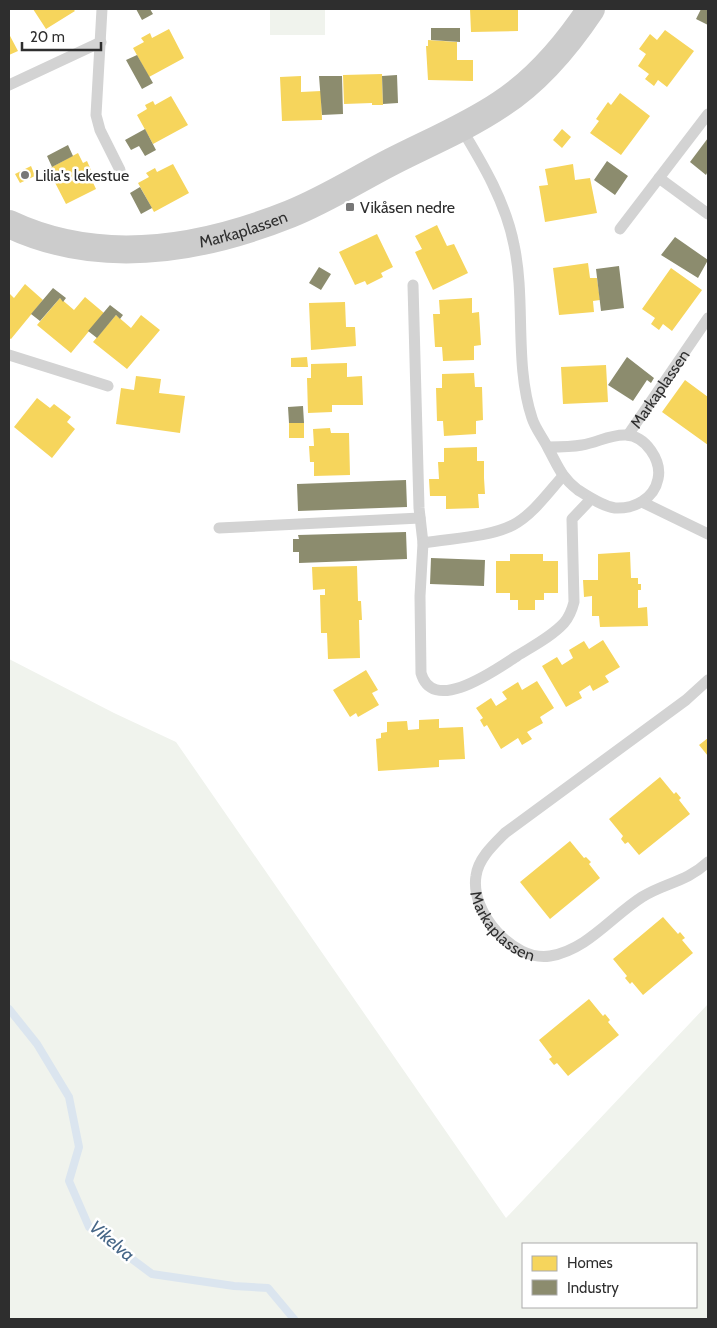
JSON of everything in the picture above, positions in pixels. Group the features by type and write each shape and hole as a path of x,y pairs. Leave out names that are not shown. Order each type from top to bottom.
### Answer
{"street":[{"name":"Markaplassen","path":"9,224 39,236 86,248 159,249 201,243 236,234 292,213 461,128 502,104 542,71 570,41 591,9"}],"lane":[{"path":"102,9 96,115 100,130 120,170"},
{"path":"9,85 101,42"},
{"path":"620,229 708,114"},
{"path":"461,128 488,176 511,230 521,284 526,386 532,418 562,477 591,499 614,508 628,508 642,502 708,534"},
{"path":"659,178 708,214"},
{"path":"413,285 422,543 420,596 421,673 427,684 436,688 457,689 483,678 548,636 566,621 571,613 574,602 572,519 591,499"},
{"name":"Markaplassen","path":"628,435 708,318"},
{"path":"9,356 108,386"},
{"name":"Markaplassen","path":"548,447 583,445 610,437 628,435 642,442 652,452 658,466 658,478 654,492 642,502"},
{"path":"422,543 478,535 514,524 537,504 562,477"},
{"path":"219,528 420,518"},
{"name":"Markaplassen","path":"708,680 686,700 505,833 484,856 476,875 475,888 483,912 510,943 525,953 548,956 578,946 642,898 685,879 708,862"}],"shaded area":[{"path":"270,9 325,9 325,35 270,35"},
{"path":"9,659 114,713 176,742 506,1218 708,1004 708,1319 9,1319"}],"building: Homes":[{"path":"33,9 73,9 75,11 46,29"},
{"path":"470,9 518,9 518,31 471,32"},
{"path":"169,29 184,58 149,77 133,48 144,42 141,38 150,33 152,38"},
{"path":"665,30 694,51 667,87 658,80 654,86 645,79 649,74 638,66 646,54 639,49 650,34 657,40"},
{"path":"9,34 18,51 9,55"},
{"path":"428,40 457,42 457,60 473,60 473,81 428,80 426,46 428,46"},
{"path":"382,74 383,105 372,105 372,103 344,104 343,75"},
{"path":"301,76 301,92 321,91 322,120 282,121 280,77"},
{"path":"620,93 650,116 621,155 590,133 599,121 596,119 608,102 611,105"},
{"path":"171,96 188,125 153,144 137,115 147,109 145,105 153,101 155,105"},
{"path":"562,129 571,137 562,148 553,140"},
{"path":"78,153 83,163 87,161 91,170 88,172 96,189 66,204 48,169"},
{"path":"173,164 189,193 154,212 138,183 149,177 146,173 155,168 157,172"},
{"path":"573,164 575,180 590,178 597,213 545,222 539,186 548,185 545,169"},
{"name":"Lilia's lekestue","path":"31,166 35,176 20,183 15,174"},
{"path":"437,225 447,246 454,244 468,273 433,290 415,252 422,249 415,236"},
{"path":"377,234 393,267 381,273 383,277 367,285 365,281 355,285 339,252"},
{"path":"588,263 590,278 597,278 600,300 593,301 594,312 559,315 553,268"},
{"path":"671,268 702,290 672,331 663,324 659,330 651,324 655,318 642,309"},
{"path":"25,284 43,300 11,339 9,338 9,293 14,298"},
{"path":"85,297 104,313 71,353 37,325 60,298 74,310"},
{"path":"472,298 472,313 479,312 481,345 474,346 474,360 443,361 442,347 435,347 433,314 440,314 439,300"},
{"path":"345,302 346,327 355,327 356,346 311,350 309,303"},
{"path":"116,315 131,328 141,315 160,330 127,369 93,342"},
{"path":"307,357 308,367 291,367 291,358"},
{"path":"347,363 347,377 362,376 363,405 332,405 332,412 308,413 307,378 311,378 311,364"},
{"path":"606,365 608,402 563,404 561,367"},
{"path":"474,373 475,387 482,387 483,420 476,421 476,434 444,436 443,421 437,421 436,388 442,388 442,374"},
{"path":"136,376 161,379 159,393 185,396 180,433 116,424 121,388 134,390"},
{"path":"685,380 708,397 708,445 662,412"},
{"path":"37,398 50,408 54,404 71,417 67,422 75,429 52,458 14,427"},
{"path":"289,423 304,423 304,438 289,438"},
{"path":"330,428 331,433 349,433 350,475 314,476 314,462 310,462 309,446 314,446 313,429"},
{"path":"477,447 477,461 484,461 485,494 478,494 479,508 446,509 446,496 430,496 429,479 439,479 438,462 444,462 444,448"},
{"path":"630,552 631,578 638,578 638,584 641,584 641,590 638,590 638,608 647,607 648,626 600,627 599,616 592,616 592,596 584,597 583,580 598,580 598,554"},
{"path":"510,554 543,554 543,561 558,561 558,593 544,593 544,600 535,600 535,610 518,610 518,600 510,600 510,593 496,593 496,561 510,561"},
{"path":"357,566 358,601 361,601 362,620 359,620 360,658 328,659 327,633 321,633 320,595 325,595 325,589 313,590 312,567"},
{"path":"603,640 620,667 605,676 609,682 593,691 590,685 579,692 582,698 566,707 542,666 557,657 562,665 573,658 569,650 584,641 589,649"},
{"path":"366,670 378,690 372,693 379,705 358,717 356,713 350,717 333,690"},
{"path":"537,681 554,708 540,717 543,723 527,732 532,739 522,745 518,738 501,749 487,725 484,727 480,720 483,718 476,708 491,698 496,706 507,699 502,692 518,682 522,690"},
{"path":"439,719 439,728 463,727 465,759 439,760 439,767 378,771 376,739 381,738 381,733 387,732 387,722 407,721 408,730 419,729 419,720"},
{"path":"708,738 708,756 699,745"},
{"path":"660,777 674,794 676,792 681,798 679,800 690,814 639,855 628,842 625,844 621,839 623,836 609,819"},
{"path":"570,841 584,858 586,857 591,862 589,864 600,878 550,919 520,882"},
{"path":"663,917 678,934 680,932 685,938 682,940 693,953 643,995 632,982 630,984 625,978 627,976 613,959"},
{"path":"589,999 603,1016 605,1014 610,1020 608,1022 619,1035 568,1076 557,1063 554,1065 549,1059 552,1057 539,1040"}],"building: Industry":[{"path":"136,9 150,9 153,14 142,20"},
{"path":"701,9 708,9 708,25 696,19"},
{"path":"431,28 460,28 460,42 431,40"},
{"path":"137,55 153,83 142,89 126,60"},
{"path":"397,75 398,103 383,104 382,76"},
{"path":"319,76 342,76 343,114 322,115"},
{"path":"145,129 156,150 145,156 139,146 131,150 125,140"},
{"path":"708,138 708,171 706,175 690,162"},
{"path":"68,145 73,156 52,167 47,156"},
{"path":"607,161 628,176 615,195 594,180"},
{"path":"140,187 152,208 141,214 130,193"},
{"path":"675,237 708,260 698,278 661,255"},
{"path":"619,266 624,308 601,311 596,269"},
{"path":"319,267 331,274 321,290 309,283"},
{"path":"53,288 66,298 63,302 60,298 40,321 31,314"},
{"path":"110,305 123,315 120,319 116,315 97,338 88,331"},
{"path":"627,357 654,378 651,383 647,380 633,401 608,385"},
{"path":"303,406 304,423 289,423 288,407"},
{"path":"406,480 407,507 298,511 297,484"},
{"path":"406,532 407,559 299,563 299,552 293,552 293,539 299,539 298,535"},
{"path":"431,558 485,560 484,586 430,584"}],"waterway":[{"name":"Vikelva","path":"9,1009 37,1044 69,1097 79,1147 69,1181 89,1227 152,1274 234,1286 268,1288 294,1319"}],"place":[{"name":"Lilia's lekestue","path":"25,175"},
{"name":"Vikåsen nedre","path":"350,207"}]}
